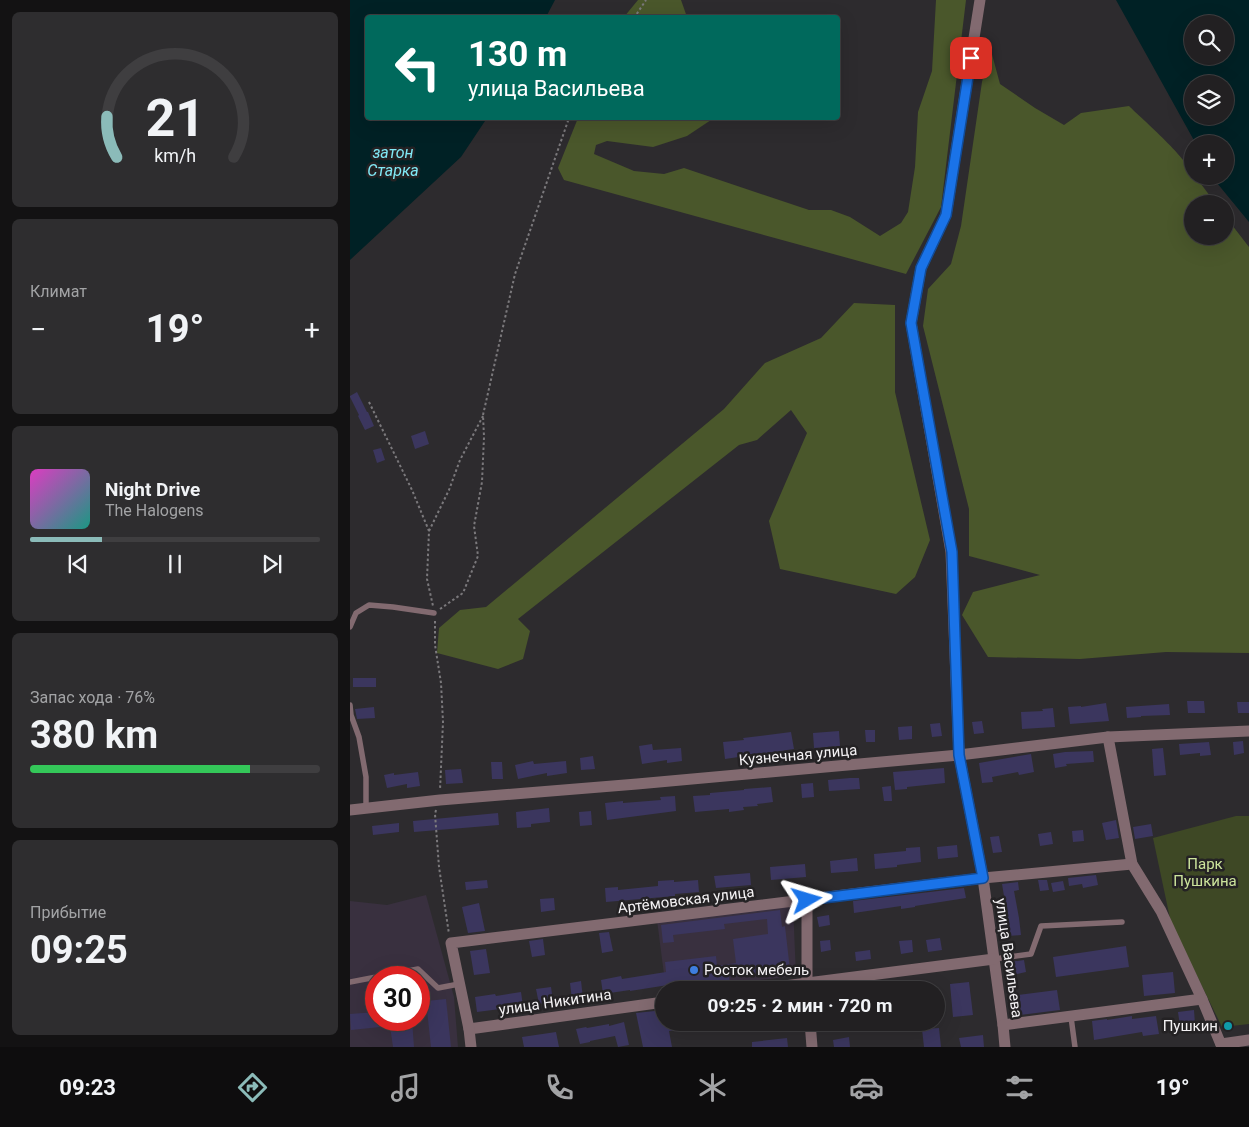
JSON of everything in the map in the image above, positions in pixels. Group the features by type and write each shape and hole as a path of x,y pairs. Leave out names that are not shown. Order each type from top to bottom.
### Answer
{"street":[{"name":"улица Васильева","path":"980,0 946,215 921,268 911,323 952,552 959,755 983,878 1005,1047"},
{"name":"Кузнечная улица","path":"350,810 440,800 959,755 1108,737 1249,731"},
{"path":"1108,737 1132,864 1161,911 1221,1046 1249,1040"},
{"name":"Артёмовская улица","path":"451,943 983,878 1132,864"},
{"path":"807,900 807,981"},
{"path":"451,943 471,1047"},
{"path":"842,981 994,959"},
{"path":"1003,1025 1202,1000"},
{"name":"улица Никитина","path":"469,1029 655,1003"},
{"path":"811,1031 812,1047"}],"lane":[{"path":"350,626 356,613 369,606 393,607 434,613"},
{"path":"350,705 351,715 360,738 366,777 366,808"},
{"path":"994,959 1031,954 1041,926 1122,922"},
{"path":"350,982 418,969 438,988 459,984"},
{"path":"1071,1017 1075,1047"}],"path":[{"path":"636,15 646,0"},
{"path":"451,943 438,867 435,814 440,800 443,722 441,683 435,645 434,613 427,579 429,531 449,490 460,460 483,415 515,274 568,120"},
{"path":"369,402 412,490 429,531"},
{"path":"434,613 463,592 478,556 474,526 482,482 483,415"}],"shaded area":[{"path":"426,895 454,997 458,1047 350,1047 350,901 387,905"},
{"path":"793,905 796,976 750,981 665,981 657,920"}],"green space":[{"path":"638,0 681,0 686,15 626,15"},
{"path":"936,0 966,0 941,207 906,274 564,180 558,168 577,120 711,120 687,136 653,147 607,141 596,145 594,154 634,171 664,174 684,168 809,210 831,210 850,217 880,236 901,223 908,212 915,167 918,112 932,71"},
{"path":"990,47 1000,84 1064,125 1081,113 1129,106 1184,161 1184,185 1202,185 1209,195 1184,195 1184,245 1234,245 1234,228 1249,247 1249,653 1166,652 1080,659 988,657 962,615 973,592 1040,575 969,556 969,509 923,326 928,289 951,264 961,226 982,82"},
{"path":"854,303 895,305 895,392 930,540 915,577 896,594 780,569 769,521 807,433 791,410 757,440 739,445 518,619 530,631 523,659 498,669 437,653 439,628 460,610 486,607 724,409 765,363 821,338"},
{"name":"Парк Пушкина","path":"1236,816 1249,816 1249,1024 1222,1027 1171,923 1153,838"}],"water":[{"name":"затон Старка","path":"350,0 555,0 547,15 365,15 365,120 486,120 461,157 350,260"},
{"path":"1116,0 1249,0 1249,222 1234,204 1234,195 1227,195 1219,185 1234,185 1234,135 1191,135 1185,125 1234,125 1234,75 1184,75 1184,122"}],"building":[{"path":"357,392 374,426 365,430 350,397"},
{"path":"425,431 429,444 415,449 411,436"},
{"path":"381,448 385,460 377,463 373,450"},
{"path":"353,678 376,678 376,687 353,687"},
{"path":"1187,701 1204,701 1205,713 1188,713"},
{"path":"1237,702 1249,702 1249,713 1238,713"},
{"path":"1106,703 1109,721 1070,724 1068,707"},
{"path":"1169,704 1170,715 1127,718 1126,707"},
{"path":"374,707 375,718 357,719 355,709"},
{"path":"1053,708 1055,727 1022,729 1021,712 1043,711 1042,709"},
{"path":"982,721 984,733 974,734 972,722"},
{"path":"940,723 942,736 932,737 930,724"},
{"path":"912,726 912,739 899,740 898,727"},
{"path":"865,730 875,730 875,742 866,742"},
{"path":"839,731 840,746 814,748 813,733"},
{"path":"791,732 794,749 725,759 723,742"},
{"path":"1243,741 1244,753 1234,755 1233,742"},
{"path":"1209,742 1211,755 1200,756 1200,753 1180,755 1179,744"},
{"path":"652,744 653,750 681,748 682,761 667,763 667,760 642,764 639,746"},
{"path":"1163,748 1166,775 1154,776 1152,749"},
{"path":"1093,751 1094,762 1066,764 1067,766 1055,768 1053,754"},
{"path":"1031,754 1034,772 1019,775 1018,772 992,777 993,782 982,783 979,763"},
{"path":"593,756 595,769 581,770 580,758"},
{"path":"533,761 534,764 566,761 567,773 547,776 547,773 518,779 515,765"},
{"path":"491,762 502,762 503,779 492,779"},
{"path":"944,768 945,783 895,790 893,772"},
{"path":"461,769 463,783 446,784 445,770"},
{"path":"418,772 420,786 407,788 407,784 387,788 384,775"},
{"path":"859,778 860,789 829,791 828,780"},
{"path":"813,783 814,797 802,798 801,784"},
{"path":"891,786 892,801 884,801 882,787"},
{"path":"771,787 773,802 743,807 744,810 729,812 729,809 695,812 693,796"},
{"path":"675,796 676,811 607,820 605,803 661,800 660,797"},
{"path":"549,808 550,822 531,824 531,827 517,828 516,812"},
{"path":"591,811 592,825 580,826 579,812"},
{"path":"498,813 499,825 414,832 413,821"},
{"path":"1116,820 1119,838 1106,840 1102,823"},
{"path":"399,823 399,832 373,835 372,826"},
{"path":"1151,824 1153,836 1135,839 1133,827"},
{"path":"1083,830 1084,841 1073,842 1072,831"},
{"path":"1051,832 1053,844 1040,846 1038,834"},
{"path":"999,836 1002,852 993,853 990,837"},
{"path":"957,845 958,857 938,859 937,847"},
{"path":"920,847 921,862 875,869 874,854 906,851 906,848"},
{"path":"857,858 858,871 831,873 830,861"},
{"path":"805,864 806,877 771,880 770,867"},
{"path":"750,873 751,885 716,888 714,876"},
{"path":"1096,875 1098,885 1083,888 1082,884 1069,886 1068,878"},
{"path":"487,880 488,888 466,890 465,882"},
{"path":"674,880 674,882 698,880 699,892 606,902 605,888 618,887 618,890 658,886 658,881"},
{"path":"1038,880 1047,880 1049,890 1040,891"},
{"path":"1063,881 1065,890 1053,892 1051,883"},
{"path":"1018,882 1019,890 1014,891 1021,935 1008,936 1007,927 1009,926 1002,884"},
{"path":"964,888 966,898 901,909 901,906 854,913 853,901"},
{"path":"554,898 555,910 541,912 540,899"},
{"path":"479,903 485,931 468,933 462,907"},
{"path":"780,910 782,927 785,926 790,970 729,977 730,981 655,981 655,987 603,994 601,980 621,976 622,979 666,972 665,962 716,956 717,966 736,963 733,939 768,934 767,919 724,924 725,929 673,935 674,942 663,943 661,925"},
{"path":"829,915 830,925 819,927 817,917"},
{"path":"609,932 613,951 602,953 599,933"},
{"path":"940,938 942,950 928,952 926,940"},
{"path":"543,939 545,955 532,957 529,941"},
{"path":"830,940 831,950 821,952 820,941"},
{"path":"912,940 913,952 901,954 899,941"},
{"path":"1126,946 1129,967 1056,977 1053,957"},
{"path":"486,949 490,973 474,975 470,951"},
{"path":"870,950 871,959 856,961 855,952"},
{"path":"1024,960 1026,972 1012,975 1010,962"},
{"path":"1173,972 1175,993 1144,996 1142,975"},
{"path":"581,981 583,998 572,1000 570,983"},
{"path":"969,982 973,1015 953,1017 950,984"},
{"path":"551,987 553,1001 539,1004 536,989"},
{"path":"1057,990 1060,1010 1012,1016 1010,996"},
{"path":"521,992 523,1006 477,1012 475,997"},
{"path":"446,999 451,1047 431,1047 430,1001"},
{"path":"1194,1010 1195,1024 1180,1026 1178,1012"},
{"path":"655,1011 655,1031 669,1031 672,1047 643,1047 636,1013"},
{"path":"365,1013 365,1029 351,1030 350,1014"},
{"path":"1132,1016 1132,1019 1156,1016 1159,1034 1143,1036 1142,1032 1094,1040 1092,1021"},
{"path":"624,1022 629,1045 618,1047 615,1036 580,1044 576,1029 609,1024 609,1026"},
{"path":"391,1031 413,1031 414,1047 393,1047"},
{"path":"922,1031 939,1031 941,1047 924,1047"},
{"path":"556,1032 559,1047 524,1047 522,1037"},
{"path":"983,1035 984,1047 961,1047 959,1038"},
{"path":"849,1037 850,1047 834,1047 833,1040"},
{"path":"787,1038 788,1047 752,1047 752,1042"}],"place":[{"name":"Росток мебель","path":"694,970"},
{"name":"Пушкин","path":"1228,1026"}],"route":[{"path":"807,900 983,878 959,755 952,552 911,323 921,268 946,215 971,58"}]}
